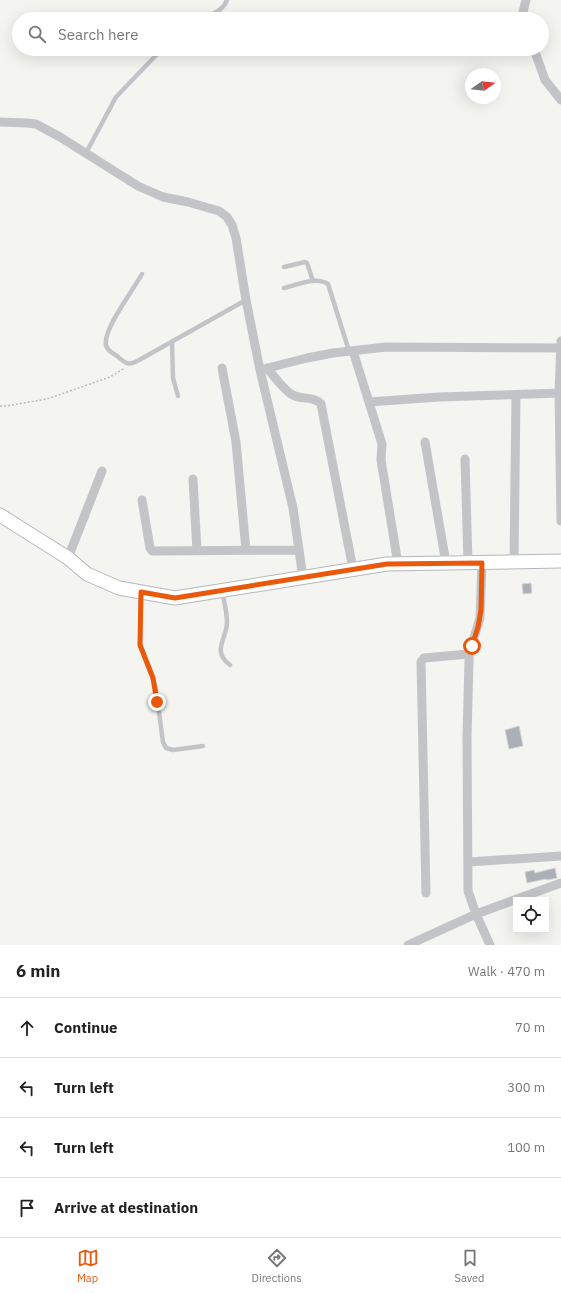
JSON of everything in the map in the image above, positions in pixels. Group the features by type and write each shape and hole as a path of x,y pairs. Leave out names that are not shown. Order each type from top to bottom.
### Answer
{"main road":[{"path":"0,515 68,558 87,574 119,588 175,598 387,564 561,561"}],"street":[{"path":"523,12 526,0"},
{"path":"536,56 545,80 561,100"},
{"path":"0,122 27,122 36,124 138,186 163,197 188,202 219,211 227,217 232,225 236,238 246,300 263,369 293,508 303,578"},
{"path":"561,340 561,521"},
{"path":"263,369 307,358 386,347 561,348"},
{"path":"351,351 382,444 381,460 398,564"},
{"path":"222,368 237,450 246,550"},
{"path":"263,369 291,394 297,397 317,400 321,404 353,570"},
{"path":"369,402 439,397 560,393"},
{"path":"514,562 516,395"},
{"path":"425,442 446,563"},
{"path":"465,459 468,563"},
{"path":"68,558 102,471"},
{"path":"193,479 197,551"},
{"path":"142,500 151,550 299,550"},
{"path":"482,563 480,618 469,654 467,736 468,891 476,914 490,945"},
{"path":"426,893 421,662 424,658 469,654"},
{"path":"469,862 561,856"},
{"path":"408,945 476,914 561,883"}],"lane":[{"path":"217,12 224,7 227,0"},
{"path":"86,154 116,97 155,56"},
{"path":"284,267 305,262 307,263 313,281"},
{"path":"142,274 135,287 121,306 109,332 106,344 109,351 127,364 137,361 246,300"},
{"path":"284,288 317,280 328,284 351,351"},
{"path":"172,341 173,378 178,396"},
{"path":"222,591 227,625 220,644 220,650 225,661 230,665"},
{"path":"141,592 140,645 154,684 163,742 166,748 173,750 203,746"}],"path":[{"path":"0,406 47,399 110,377 122,371 129,364"}],"building":[{"path":"531,583 532,593 523,594 522,584"},
{"path":"519,726 523,746 509,749 505,730"},
{"path":"555,868 557,878 527,883 525,872 534,870 535,873"}],"route":[{"path":"157,702 153,678 140,645 141,592 175,598 387,564 482,563 481,610 478,627 472,646"}]}
